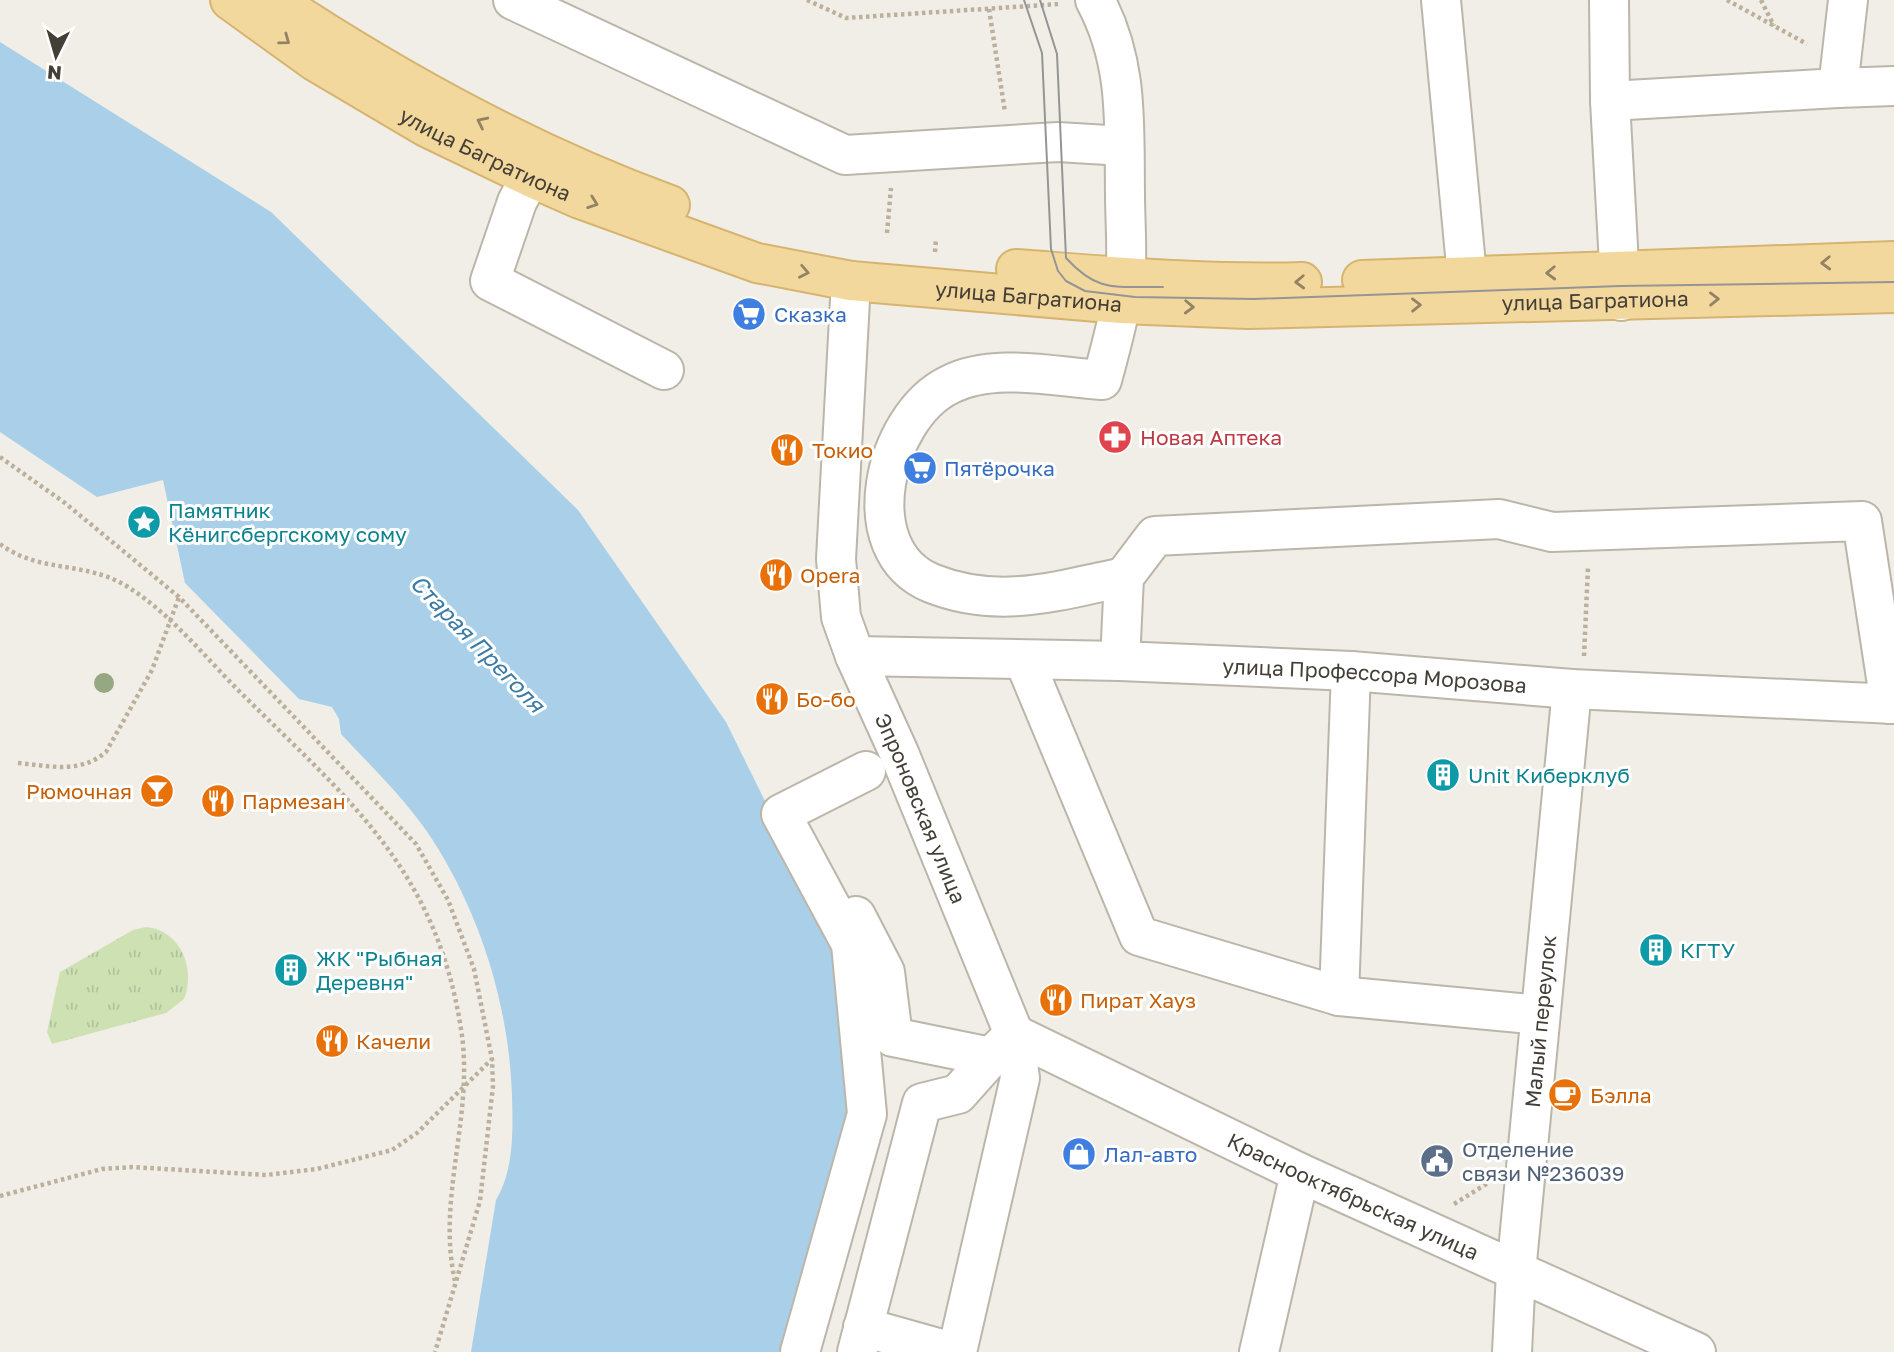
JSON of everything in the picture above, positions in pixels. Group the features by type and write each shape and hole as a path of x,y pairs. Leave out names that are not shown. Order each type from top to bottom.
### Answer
{"main road":[{"name":"улица Багратиона","path":"230,0 316,62 415,120 530,177 757,263 851,268 1080,271 1123,291 1248,309 1620,285 1894,261"},
{"name":"улица Багратиона","path":"275,0 353,51 441,102 543,151 658,201 851,268"},
{"name":"улица Багратиона","path":"1123,291 1466,276 1620,285 1894,293"}],"street":[{"path":"513,0 845,155 1058,142 1124,146"},
{"path":"1441,0 1466,276"},
{"path":"1609,0 1610,101 1620,285"},
{"path":"1840,76 1848,0"},
{"path":"1082,2 1110,27 1122,77 1123,291 1102,380 1007,373 976,376 948,385 918,409 900,433 886,485 885,510 892,547 907,566 929,582 970,596 1017,599 1124,578"},
{"path":"1610,101 1840,76 1894,86"},
{"path":"530,177 517,202 490,281 664,370"},
{"name":"Эпроновская улица","path":"851,268 836,559 841,617 855,656 899,753 1002,1046 1020,1079 955,1352"},
{"path":"1120,661 1124,578 1155,536 1500,519 1552,532 1862,521 1892,704"},
{"name":"улица Профессора Морозова","path":"855,656 1120,661 1351,671 1577,689 1892,704"},
{"path":"1024,660 1139,936 1339,996 1540,1015"},
{"path":"1339,996 1351,671"},
{"name":"Малый переулок","path":"1512,1352 1516,1272 1540,1015 1577,689"},
{"name":"Эпроновская улица","path":"800,1352 867,1114 851,944 781,814 866,771"},
{"name":"Краснооктябрьская улица","path":"806,822 885,972 893,1037 1002,1046 1300,1173 1696,1352"},
{"path":"955,1352 860,1339 922,1103 958,1094 1002,1046"},
{"path":"1259,1352 1300,1173"}],"path":[{"path":"807,0 846,18 1082,2"},
{"path":"1727,0 1774,27 1840,76"},
{"path":"1760,0 1774,27"},
{"path":"989,9 1010,145"},
{"path":"887,233 894,152"},
{"path":"0,457 65,503 180,597 416,844 448,900 474,969 492,1059 490,1131 480,1201 435,1352"},
{"path":"1577,689 1590,531"},
{"path":"0,544 25,559 91,569 131,589 170,622 358,811 398,858 422,900 443,950 461,1031 465,1085 449,1219 450,1252 455,1282"},
{"path":"18,763 71,768 96,761 107,752 144,687 180,597"},
{"path":"0,1196 88,1172 116,1168 266,1175 338,1164 392,1150 406,1141 492,1059"},
{"path":"1447,1208 1491,1181"}],"green space":[{"path":"146,927 168,935 183,953 188,976 184,999 166,1013 52,1044 47,1032 60,972 133,930"}],"water":[{"name":"Старая Преголя","path":"0,42 271,212 578,510 726,722 837,947 853,1113 790,1352 471,1352 496,1200 509,1163 512,1123 510,1062 505,1029 489,962 478,930 465,899 432,839 400,798 341,734 339,719 332,707 299,699 185,583 163,480 97,497 0,432"}],"tram line":[{"path":"1024,0 1042,53 1051,249 1058,271 1066,281 1085,291 1135,297 1254,299 1620,286 1894,282"},
{"path":"1040,0 1057,54 1066,258 1088,278 1109,286 1163,287"}],"place":[{"name":"Сказка","path":"749,314"},
{"name":"Новая Аптека","path":"1115,437"},
{"name":"Токио","path":"787,450"},
{"name":"Пятёрочка","path":"920,468"},
{"name":"Памятник Кёнигсбергскому сому","path":"144,522"},
{"name":"Opera","path":"776,575"},
{"name":"Бо-бо","path":"772,699"},
{"name":"Unit Киберклуб","path":"1443,775"},
{"name":"Рюмочная","path":"157,791"},
{"name":"Пармезан","path":"218,801"},
{"name":"КГТУ","path":"1656,950"},
{"name":"ЖК \"Рыбная Деревня\"","path":"291,970"},
{"name":"Пират Хауз","path":"1056,1000"},
{"name":"Качели","path":"332,1041"},
{"name":"Бэлла","path":"1565,1095"},
{"name":"Лал-авто","path":"1079,1154"},
{"name":"Отделение связи №236039","path":"1437,1161"}]}
